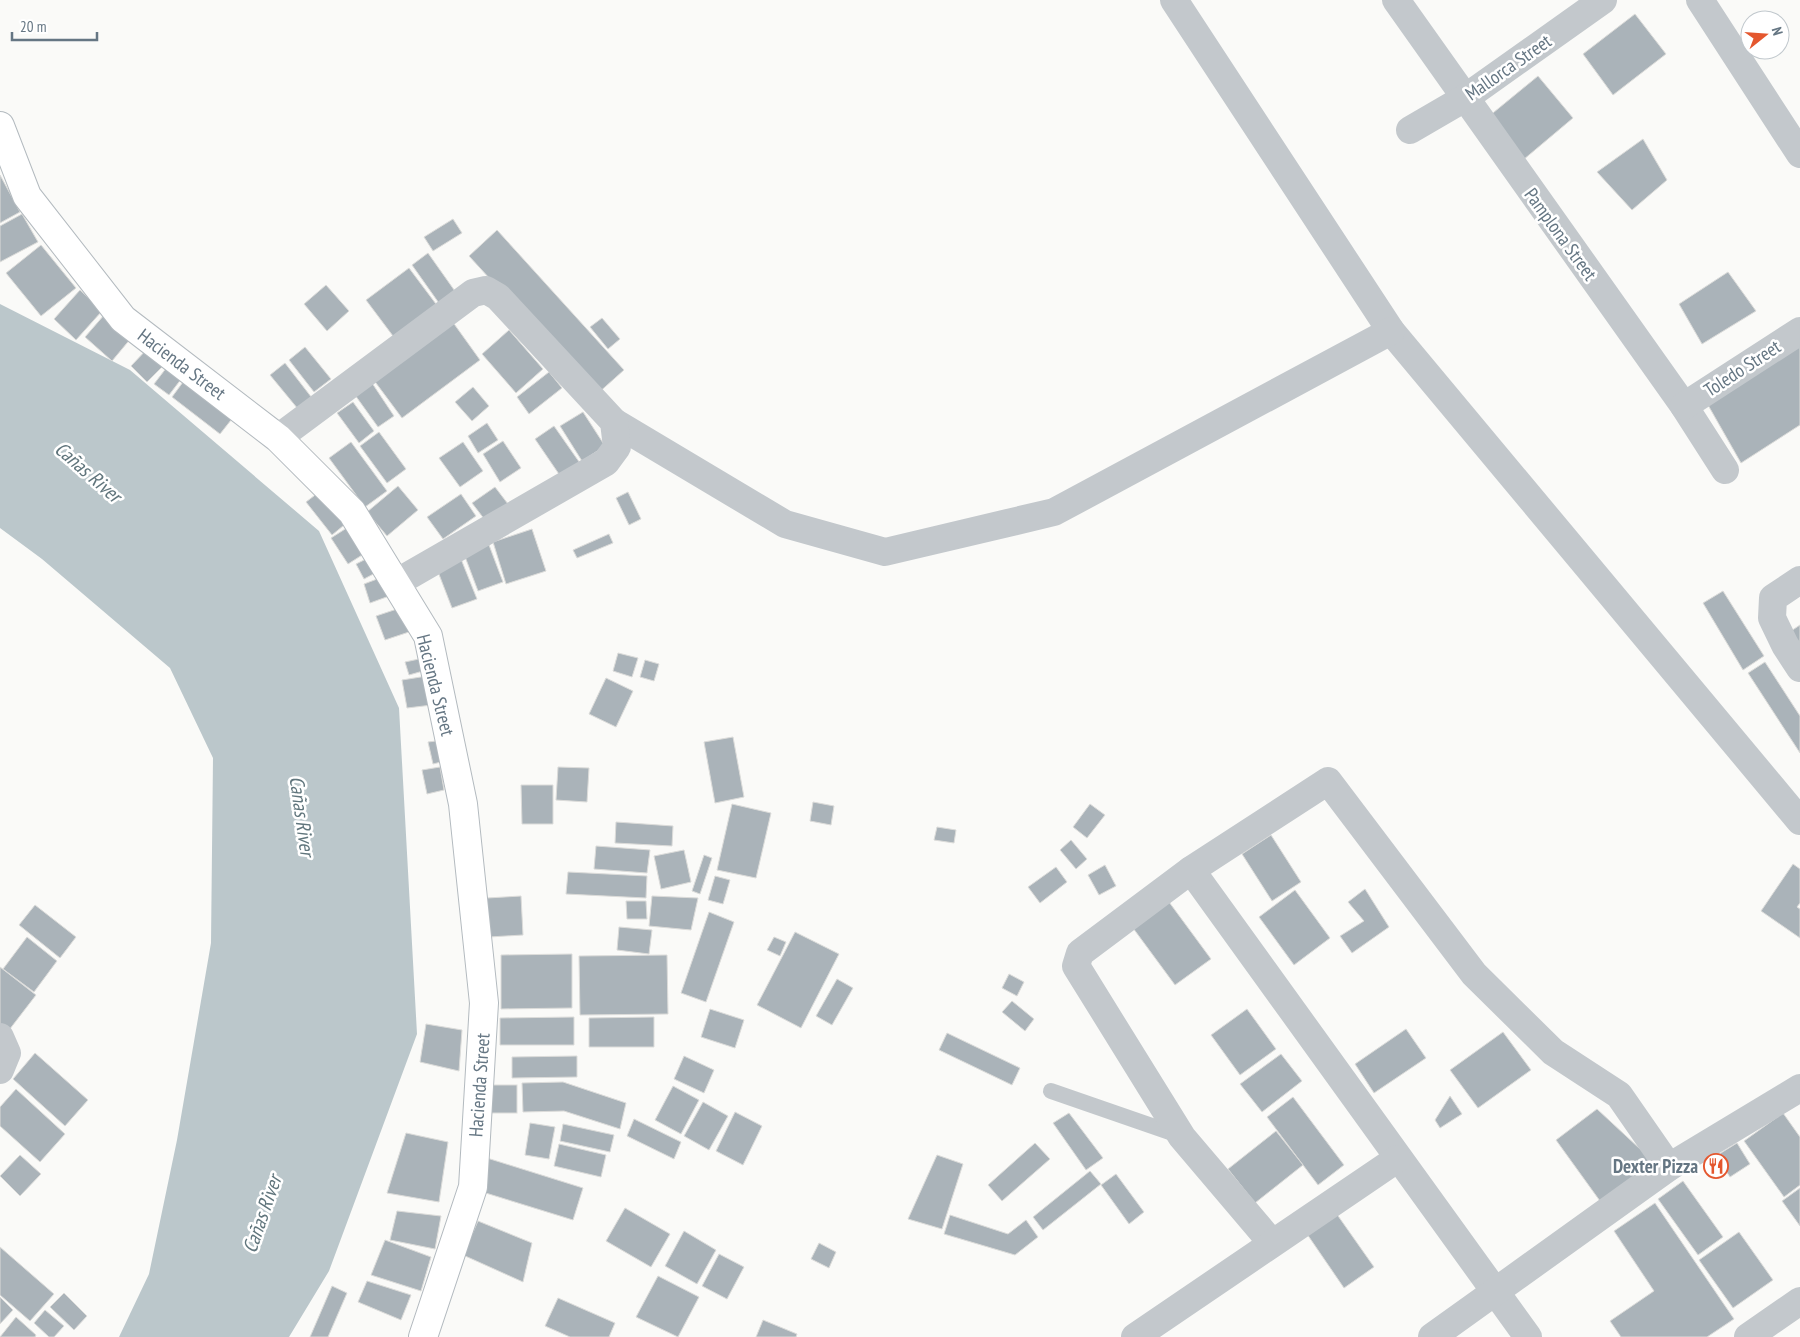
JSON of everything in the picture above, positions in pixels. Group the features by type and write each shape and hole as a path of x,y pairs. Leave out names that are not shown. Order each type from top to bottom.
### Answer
{"street":[{"path":"1174,0 1391,331 1800,821"},
{"name":"Pamplona Street","path":"1396,0 1684,406 1725,470"},
{"name":"Mallorca Street","path":"1410,130 1464,98 1604,0"},
{"path":"1700,0 1800,154"},
{"name":"Hacienda Street","path":"0,126 27,196 123,319 278,438 352,512 428,636 463,804 484,1003 473,1187 423,1337"},
{"path":"278,438 472,293 486,290 498,297 614,422 785,524 886,552 1054,512 1391,331"},
{"name":"Toledo Street","path":"1684,406 1800,331"},
{"path":"396,583 606,462 617,447 614,422"},
{"path":"1800,580 1773,598 1772,618 1800,668"},
{"path":"1272,1244 1182,1137 1076,966 1080,953 1191,870 1328,781 1474,974 1553,1052 1619,1095 1669,1167"},
{"path":"1191,870 1397,1159 1528,1337"},
{"path":"0,1037 7,1053 0,1070"},
{"path":"1432,1337 1669,1167 1800,1088"},
{"path":"1135,1337 1397,1159"},
{"path":"1748,1337 1800,1301"}],"lane":[{"path":"1051,1091 1182,1137"}],"water":[{"name":"Cañas River","path":"0,304 130,370 319,531 399,708 417,1034 329,1271 289,1337 119,1337 149,1274 177,1140 211,943 213,758 170,668 42,559 0,528"}],"building":[{"path":"1635,14 1666,54 1613,95 1583,54"},
{"path":"1538,76 1573,118 1523,160 1488,117"},
{"path":"1643,139 1667,180 1632,210 1597,172"},
{"path":"0,175 20,212 0,223"},
{"path":"22,214 38,242 0,262 0,226"},
{"path":"453,219 462,233 433,251 424,237"},
{"path":"497,230 624,370 596,395 469,256"},
{"path":"41,245 76,288 41,316 6,273"},
{"path":"428,253 457,294 441,306 412,265"},
{"path":"409,268 439,308 396,340 366,300"},
{"path":"1728,272 1756,311 1702,344 1679,304"},
{"path":"326,285 349,311 327,331 304,304"},
{"path":"80,290 102,311 76,340 54,319"},
{"path":"105,314 132,337 112,361 85,337"},
{"path":"602,318 620,339 608,349 590,327"},
{"path":"452,321 480,360 402,418 373,379"},
{"path":"509,330 543,369 516,393 482,354"},
{"path":"1800,346 1800,425 1741,463 1708,405"},
{"path":"149,347 165,364 147,382 131,366"},
{"path":"305,347 331,379 314,392 289,360"},
{"path":"285,363 312,398 298,409 270,375"},
{"path":"167,367 182,378 169,395 154,384"},
{"path":"549,372 562,388 529,414 517,397"},
{"path":"186,378 235,415 220,434 172,397"},
{"path":"372,383 394,416 378,427 355,395"},
{"path":"473,387 489,406 472,421 455,402"},
{"path":"353,402 374,431 359,443 337,413"},
{"path":"583,412 605,446 582,461 560,426"},
{"path":"487,423 498,440 478,453 468,436"},
{"path":"554,426 582,466 563,480 535,439"},
{"path":"379,432 406,469 387,483 360,446"},
{"path":"503,441 521,468 500,482 483,454"},
{"path":"351,442 387,491 365,507 329,458"},
{"path":"463,442 483,471 460,487 439,458"},
{"path":"398,486 418,510 387,536 367,512"},
{"path":"495,487 508,504 485,520 472,503"},
{"path":"323,489 349,521 332,535 306,502"},
{"path":"628,492 641,519 629,525 616,498"},
{"path":"461,494 476,516 443,539 427,517"},
{"path":"353,524 370,550 348,564 331,538"},
{"path":"532,529 546,571 506,584 493,542"},
{"path":"609,534 613,543 577,558 573,550"},
{"path":"489,545 503,582 478,591 464,554"},
{"path":"459,554 477,599 452,608 435,564"},
{"path":"374,555 381,570 364,579 356,564"},
{"path":"385,576 392,595 370,603 364,584"},
{"path":"1723,591 1764,656 1743,670 1703,603"},
{"path":"400,608 409,632 385,640 376,616"},
{"path":"1800,625 1800,652 1788,633"},
{"path":"618,653 638,658 632,677 613,671"},
{"path":"419,659 423,671 409,675 405,662"},
{"path":"645,660 659,664 654,681 640,677"},
{"path":"1765,662 1800,716 1800,753 1748,673"},
{"path":"427,676 432,705 407,708 402,680"},
{"path":"606,678 633,691 616,727 589,714"},
{"path":"733,737 744,797 715,803 704,742"},
{"path":"436,741 441,762 433,764 428,742"},
{"path":"440,767 444,790 427,794 422,770"},
{"path":"558,767 589,768 587,802 556,800"},
{"path":"521,785 553,785 553,824 522,824"},
{"path":"813,802 834,806 831,825 810,821"},
{"path":"732,804 771,813 756,878 717,870"},
{"path":"1090,804 1105,815 1087,838 1073,827"},
{"path":"616,822 673,826 672,846 615,843"},
{"path":"937,827 956,830 954,843 934,840"},
{"path":"1271,835 1301,882 1272,901 1242,854"},
{"path":"1071,840 1087,859 1076,869 1060,850"},
{"path":"596,846 650,850 647,873 594,869"},
{"path":"684,850 691,882 661,889 654,856"},
{"path":"704,855 712,858 700,894 692,891"},
{"path":"1793,864 1800,869 1800,903 1797,907 1800,909 1800,938 1761,911"},
{"path":"1105,865 1116,886 1099,895 1088,875"},
{"path":"1056,867 1067,882 1040,903 1028,887"},
{"path":"568,872 647,876 646,898 566,894"},
{"path":"715,876 730,880 723,904 708,900"},
{"path":"1365,889 1389,927 1352,953 1340,936 1364,921 1348,902"},
{"path":"1295,890 1330,938 1294,965 1259,917"},
{"path":"521,896 523,935 489,937 487,898"},
{"path":"652,896 698,898 691,930 649,926"},
{"path":"626,901 646,901 647,919 627,919"},
{"path":"1169,902 1211,959 1175,985 1133,928"},
{"path":"35,905 76,937 60,958 19,925"},
{"path":"709,912 734,922 706,1002 681,993"},
{"path":"619,927 652,930 649,954 617,950"},
{"path":"795,932 839,954 801,1028 757,1005"},
{"path":"27,937 57,961 34,992 3,969"},
{"path":"774,937 786,942 780,956 767,950"},
{"path":"572,954 572,1008 501,1009 501,955"},
{"path":"667,955 668,1014 580,1015 579,956"},
{"path":"0,967 36,995 6,1034 0,1029"},
{"path":"1009,974 1024,982 1017,996 1002,988"},
{"path":"837,979 853,988 832,1025 816,1016"},
{"path":"1012,1001 1034,1019 1025,1031 1002,1012"},
{"path":"710,1009 744,1020 735,1048 701,1037"},
{"path":"1247,1009 1276,1049 1240,1075 1211,1035"},
{"path":"574,1017 574,1045 500,1045 500,1018"},
{"path":"654,1017 654,1047 589,1047 589,1018"},
{"path":"426,1024 462,1030 459,1071 420,1062"},
{"path":"1406,1029 1426,1058 1374,1093 1355,1064"},
{"path":"1503,1032 1531,1070 1478,1108 1450,1070"},
{"path":"947,1033 1020,1068 1012,1085 939,1050"},
{"path":"35,1053 88,1100 65,1126 13,1079"},
{"path":"1281,1054 1302,1081 1262,1112 1240,1084"},
{"path":"577,1056 577,1077 512,1078 512,1057"},
{"path":"684,1056 714,1070 704,1093 674,1079"},
{"path":"563,1082 626,1103 620,1129 564,1111 523,1112 522,1083"},
{"path":"482,1085 517,1085 517,1113 482,1113"},
{"path":"673,1086 699,1100 681,1134 655,1120"},
{"path":"16,1089 65,1134 40,1162 0,1126 0,1107"},
{"path":"1450,1096 1462,1114 1440,1128 1435,1120"},
{"path":"1293,1097 1344,1165 1318,1185 1267,1117"},
{"path":"703,1102 728,1116 709,1150 684,1136"},
{"path":"1597,1109 1654,1162 1600,1201 1556,1140"},
{"path":"735,1112 762,1126 743,1165 716,1151"},
{"path":"1069,1113 1103,1158 1086,1170 1053,1123"},
{"path":"1783,1113 1800,1137 1800,1185 1784,1197 1744,1141"},
{"path":"634,1119 681,1142 674,1159 627,1136"},
{"path":"530,1123 555,1127 549,1159 525,1155"},
{"path":"563,1124 614,1135 610,1152 560,1141"},
{"path":"1276,1131 1303,1165 1255,1203 1228,1169"},
{"path":"406,1133 448,1142 439,1202 387,1193"},
{"path":"1035,1143 1050,1159 1002,1201 988,1185"},
{"path":"1737,1143 1750,1164 1730,1177 1716,1156"},
{"path":"559,1144 606,1155 601,1177 554,1166"},
{"path":"20,1155 41,1174 20,1196 0,1176"},
{"path":"937,1155 963,1164 942,1229 908,1219"},
{"path":"487,1158 583,1188 573,1220 476,1190"},
{"path":"1090,1171 1101,1184 1043,1230 1033,1217"},
{"path":"1116,1174 1144,1212 1129,1224 1101,1185"},
{"path":"1683,1181 1723,1237 1698,1255 1658,1199"},
{"path":"1800,1188 1800,1226 1782,1201"},
{"path":"1655,1203 1734,1319 1707,1337 1621,1337 1610,1321 1654,1291 1614,1231"},
{"path":"625,1208 670,1234 651,1267 606,1241"},
{"path":"397,1211 441,1216 435,1249 390,1240"},
{"path":"1336,1213 1374,1267 1344,1288 1307,1234"},
{"path":"950,1215 1008,1234 1026,1220 1038,1237 1015,1255 944,1234"},
{"path":"478,1221 532,1243 523,1282 463,1255"},
{"path":"684,1231 716,1250 697,1284 665,1266"},
{"path":"1739,1232 1773,1280 1733,1308 1699,1260"},
{"path":"385,1240 431,1257 421,1291 371,1275"},
{"path":"819,1243 836,1252 829,1268 811,1259"},
{"path":"0,1247 54,1294 30,1321 0,1295"},
{"path":"719,1254 744,1267 727,1299 702,1286"},
{"path":"658,1276 699,1297 678,1337 636,1317"},
{"path":"367,1281 411,1295 401,1320 358,1302"},
{"path":"332,1286 347,1293 328,1337 310,1337"},
{"path":"64,1293 87,1316 74,1330 50,1307"},
{"path":"0,1297 13,1310 0,1324"},
{"path":"558,1298 615,1323 609,1337 570,1337 545,1326"},
{"path":"45,1310 64,1326 54,1337 49,1337 34,1323"},
{"path":"16,1317 36,1335 35,1337 0,1337"},
{"path":"763,1320 797,1334 796,1337 756,1337"}],"place":[{"name":"Dexter Pizza","path":"1716,1166"}]}
